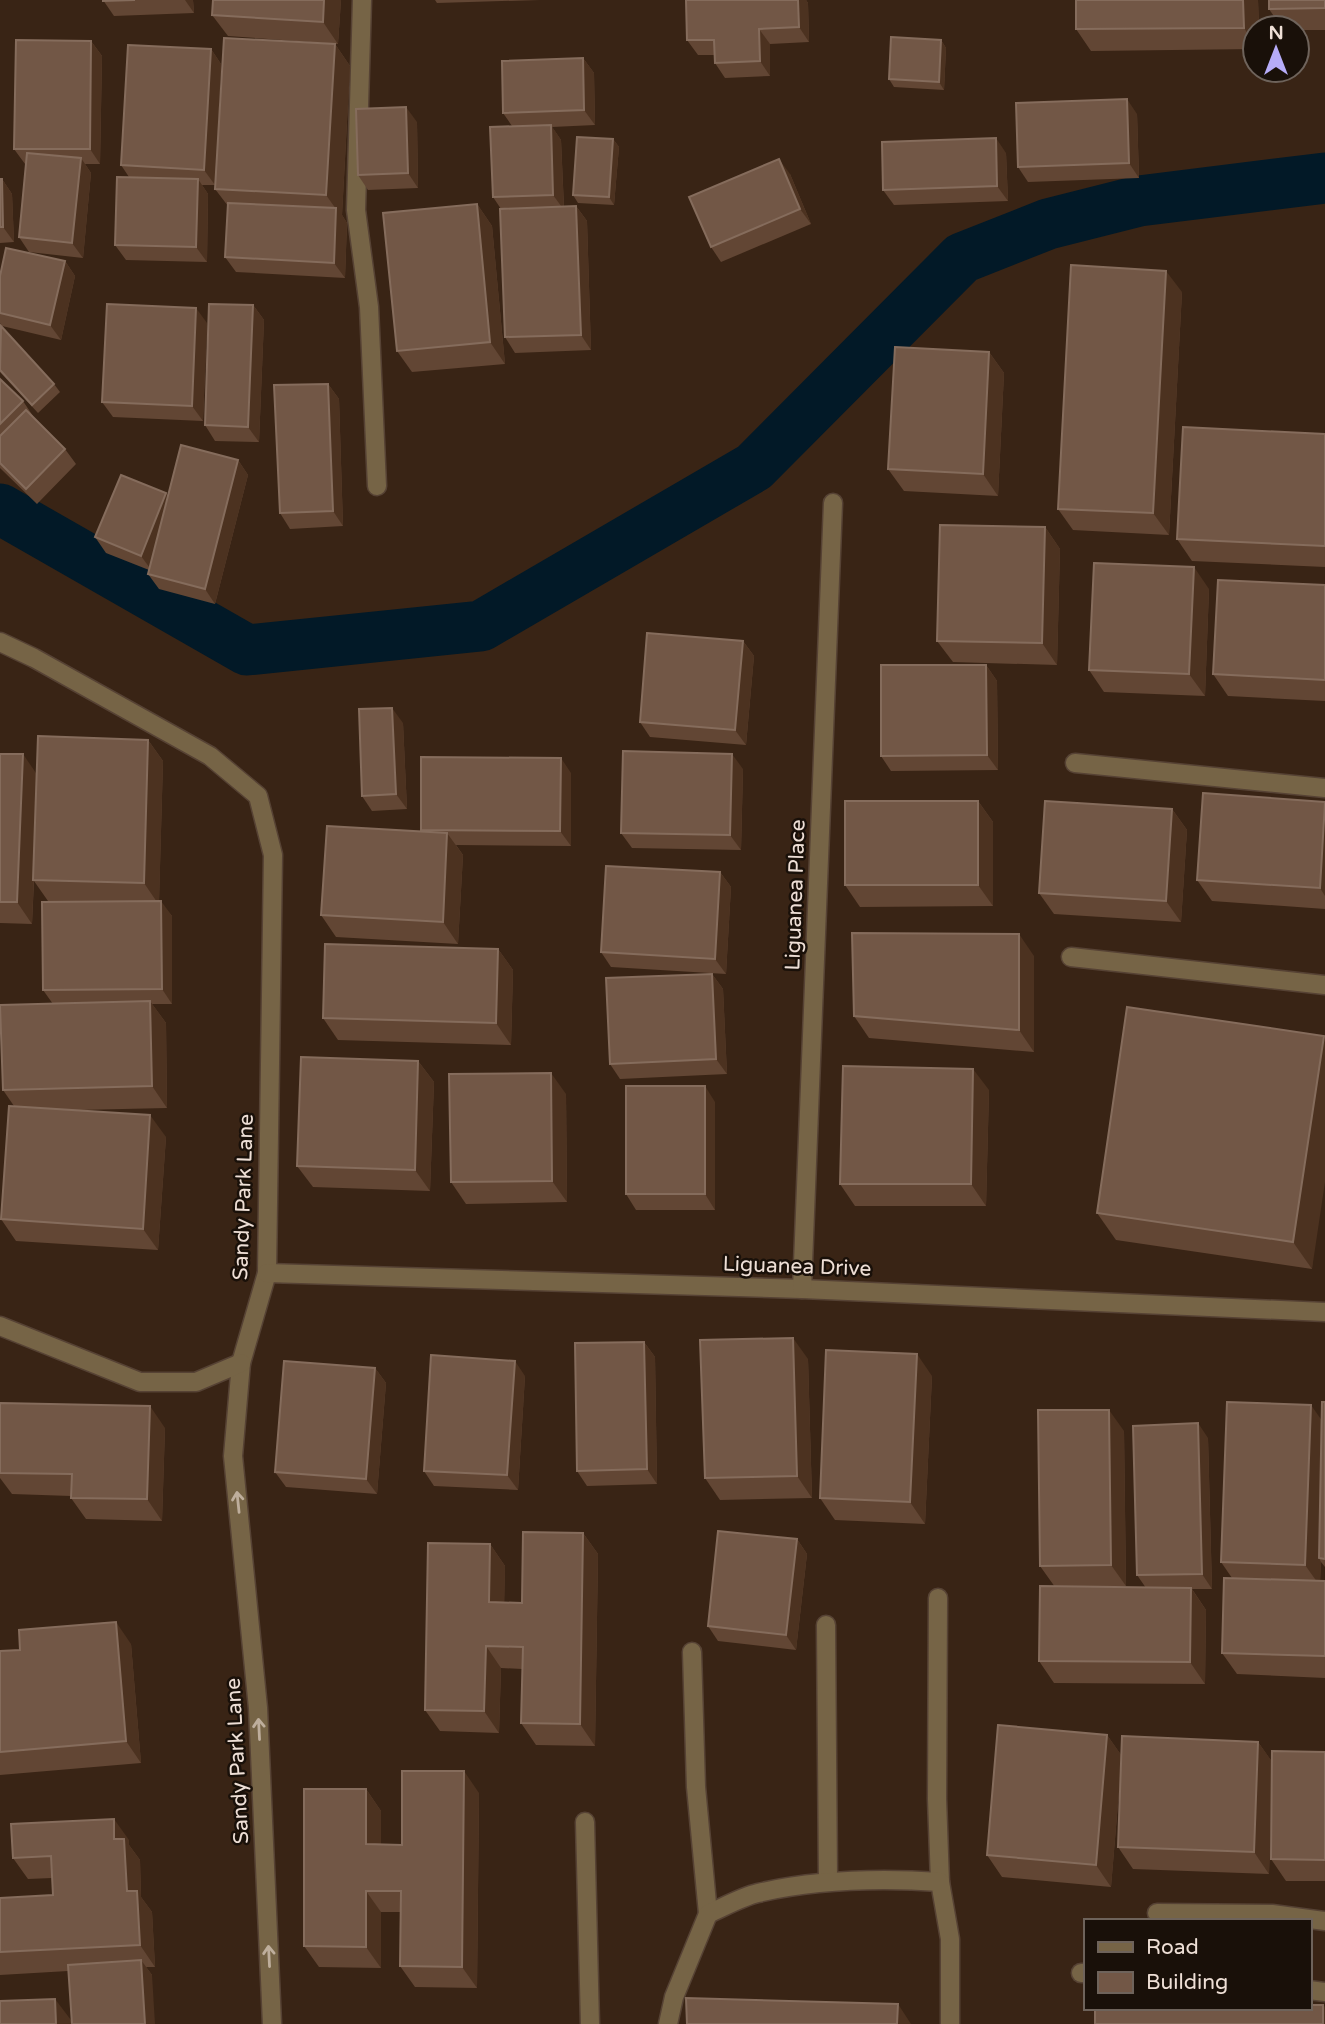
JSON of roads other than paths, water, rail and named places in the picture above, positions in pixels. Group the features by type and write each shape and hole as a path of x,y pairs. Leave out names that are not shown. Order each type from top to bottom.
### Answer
{"street":[{"path":"362,0 356,210 369,307 377,486"},
{"name":"Liguanea Place","path":"802,1289 833,503"},
{"name":"Sandy Park Lane","path":"0,642 34,658 210,756 258,796 273,855 267,1273 241,1363 233,1456 258,1708 272,2024"},
{"path":"1075,763 1325,788"},
{"path":"1070,957 1325,985"},
{"name":"Liguanea Drive","path":"267,1273 802,1289 1325,1312"},
{"path":"0,1326 140,1382 196,1382 241,1363"},
{"path":"938,1598 937,1799 940,1882 950,1939 950,2024"},
{"path":"825,1625 828,1881"},
{"path":"668,2024 674,1997 708,1914 696,1787 692,1652"},
{"path":"585,1822 590,2024"},
{"path":"708,1914 756,1894 828,1881 881,1879 940,1882"},
{"path":"1157,1913 1272,1914 1310,1919"}],"waterway":[{"path":"0,509 247,650 481,626 754,467 962,258 1048,224 1139,201 1325,178"}]}
